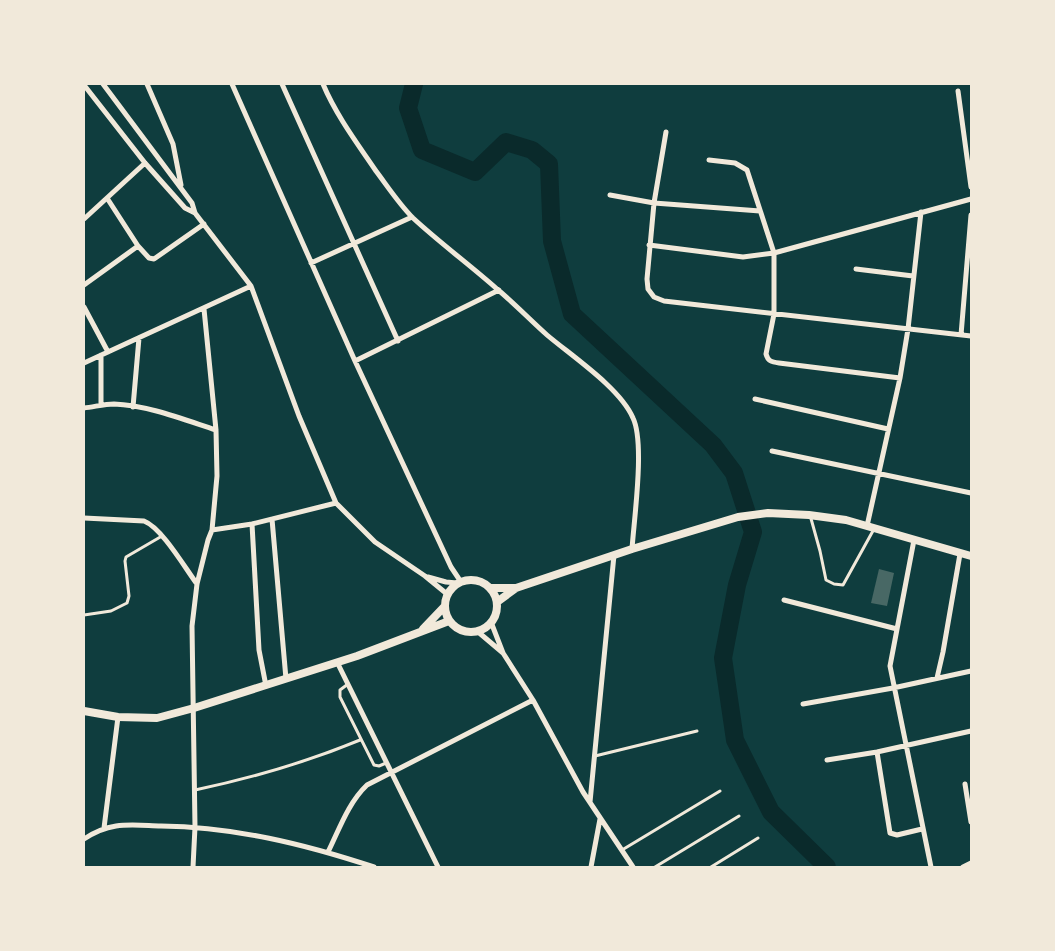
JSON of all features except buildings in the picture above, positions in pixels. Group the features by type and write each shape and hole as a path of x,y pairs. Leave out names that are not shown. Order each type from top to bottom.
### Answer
{"street":[{"path":"103,84 192,203 195,213 251,286 299,416 336,503 375,542 425,576 447,594"},
{"path":"148,84 173,144 181,188"},
{"path":"232,84 355,360 459,582"},
{"path":"282,84 398,340"},
{"path":"323,84 331,102 360,148 394,196 412,217 499,290 625,403 634,419 638,433 638,465 632,549"},
{"path":"84,85 144,163 185,208 195,213"},
{"path":"958,91 971,187"},
{"path":"666,132 649,245 647,279 648,289 654,297 664,301 971,336"},
{"path":"709,160 735,163 747,170 774,253 774,314 766,354 768,359 772,362 900,378"},
{"path":"84,219 144,163"},
{"path":"610,195 654,203 760,211"},
{"path":"107,198 138,246 149,258 154,259 204,224"},
{"path":"649,245 743,257 774,253 971,199"},
{"path":"871,527 879,473 900,378 908,329 921,212"},
{"path":"961,335 969,266 971,215"},
{"path":"311,263 412,217"},
{"path":"84,285 138,246"},
{"path":"856,269 913,276"},
{"path":"84,364 251,286"},
{"path":"355,360 499,290"},
{"path":"84,307 108,352"},
{"path":"193,867 195,790 192,626 197,584 212,530 217,476 216,430 204,309"},
{"path":"133,407 139,338"},
{"path":"101,355 101,406"},
{"path":"755,399 888,429"},
{"path":"84,408 113,404 133,407 216,430"},
{"path":"772,451 971,493"},
{"path":"212,530 252,524 336,503"},
{"path":"497,602 516,588 632,549 738,517 768,513 809,515 846,520 971,556"},
{"path":"84,518 144,521 155,528 162,536 197,584"},
{"path":"272,519 286,679"},
{"path":"252,524 259,650 266,686"},
{"path":"914,540 890,666 931,867"},
{"path":"937,678 960,554"},
{"path":"590,802 614,555"},
{"path":"425,576 446,582 476,580 490,588 516,588"},
{"path":"420,632 444,607 447,594 459,582"},
{"path":"444,607 450,621 462,630 477,631 491,622 497,609 497,602 490,588"},
{"path":"784,600 897,629"},
{"path":"84,711 118,717 157,718 266,686 450,621"},
{"path":"491,622 503,654 533,700 600,819 633,867"},
{"path":"477,631 503,654"},
{"path":"337,662 438,867"},
{"path":"803,704 893,688 971,670"},
{"path":"328,852 350,806 359,792 367,785 533,700"},
{"path":"104,828 118,717"},
{"path":"827,760 907,746 971,731"},
{"path":"877,752 890,833 897,834 922,829"},
{"path":"965,784 971,822"},
{"path":"591,867 600,819"},
{"path":"84,838 115,825 195,827 273,838 328,852 374,867"},
{"path":"963,867 971,863"}],"lane":[{"path":"809,515 820,550 826,580 834,584 843,585 871,527"},
{"path":"84,615 111,611 127,603 129,596 126,557 162,536"},
{"path":"348,684 340,690 340,697 360,740 374,766 387,762"},
{"path":"594,756 697,731"},
{"path":"195,790 278,770 322,756 360,740"},
{"path":"622,851 720,791"},
{"path":"655,867 739,816"},
{"path":"711,867 758,838"}],"waterway":[{"path":"414,84 408,108 422,150 475,172 506,142 532,150 549,164 552,241 572,314 713,445 734,473 753,532 737,585 723,658 735,740 771,812 827,867"}]}
